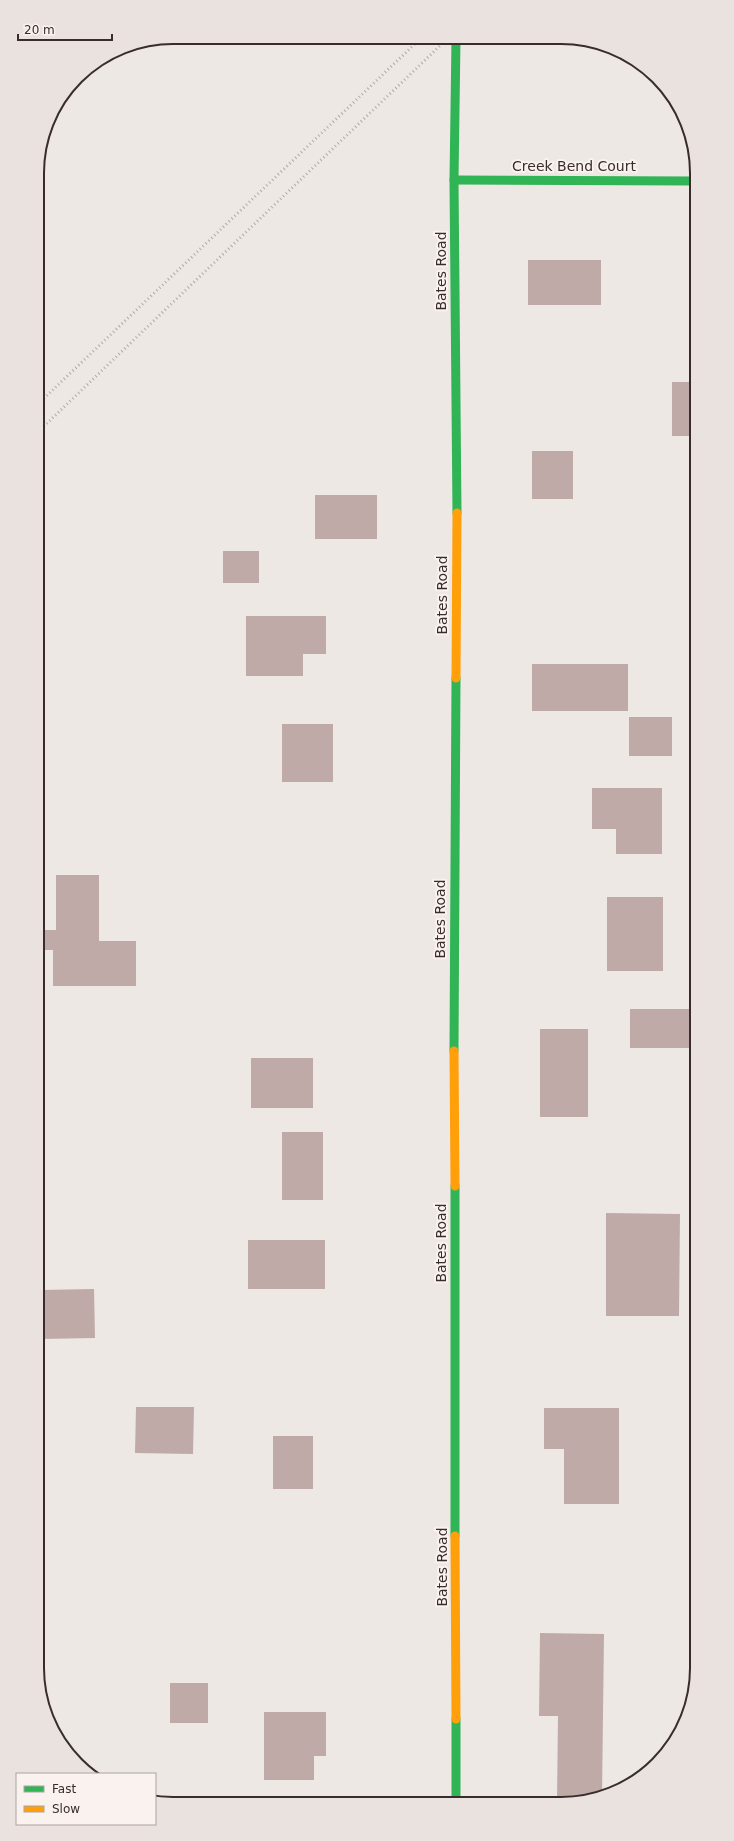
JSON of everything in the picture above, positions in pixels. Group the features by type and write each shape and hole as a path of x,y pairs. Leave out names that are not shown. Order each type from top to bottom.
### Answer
{"street":[{"name":"Bates Road","path":"456,44 454,180 457,510 454,865 456,1797"},
{"name":"Creek Bend Court","path":"454,180 690,181"}],"building":[{"path":"528,260 601,260 601,305 528,305"},
{"path":"672,382 690,382 690,436 672,436"},
{"path":"532,451 573,451 573,499 532,499"},
{"path":"315,495 377,495 377,539 315,539"},
{"path":"223,551 259,551 259,583 223,583"},
{"path":"246,616 326,616 326,654 303,654 303,676 246,676"},
{"path":"532,664 628,664 628,711 532,711"},
{"path":"629,717 672,717 672,756 629,756"},
{"path":"282,724 333,724 333,782 282,782"},
{"path":"592,788 662,788 662,854 616,854 616,829 592,829"},
{"path":"56,875 99,875 99,941 136,941 136,986 53,986 53,950 44,950 44,930 56,930"},
{"path":"607,897 663,897 663,971 607,971"},
{"path":"630,1009 690,1009 690,1048 630,1048"},
{"path":"540,1029 588,1029 588,1117 540,1117"},
{"path":"251,1058 313,1058 313,1108 251,1108"},
{"path":"282,1132 323,1132 323,1200 282,1200"},
{"path":"606,1213 680,1214 679,1316 606,1316"},
{"path":"248,1240 325,1240 325,1289 248,1289"},
{"path":"94,1289 95,1338 44,1339 44,1290"},
{"path":"136,1407 194,1407 193,1454 135,1453"},
{"path":"544,1408 619,1408 619,1504 564,1504 564,1449 544,1449"},
{"path":"273,1436 313,1436 313,1489 273,1489"},
{"path":"540,1633 604,1634 602,1790 578,1796 557,1797 558,1716 539,1716"},
{"path":"170,1683 208,1683 208,1723 170,1723"},
{"path":"264,1712 326,1712 326,1756 314,1756 314,1780 264,1780"}],"railway":[{"path":"44,398 415,44"},
{"path":"44,426 442,44"}],"traffic: fast":[{"path":"456,44 454,180 457,513"},
{"path":"454,180 690,181"},
{"path":"454,1051 456,678"},
{"path":"455,1186 455,1536"},
{"path":"456,1719 456,1797"}],"traffic: slow":[{"path":"456,678 457,513"},
{"path":"454,1051 455,1186"},
{"path":"455,1536 456,1719"}]}
